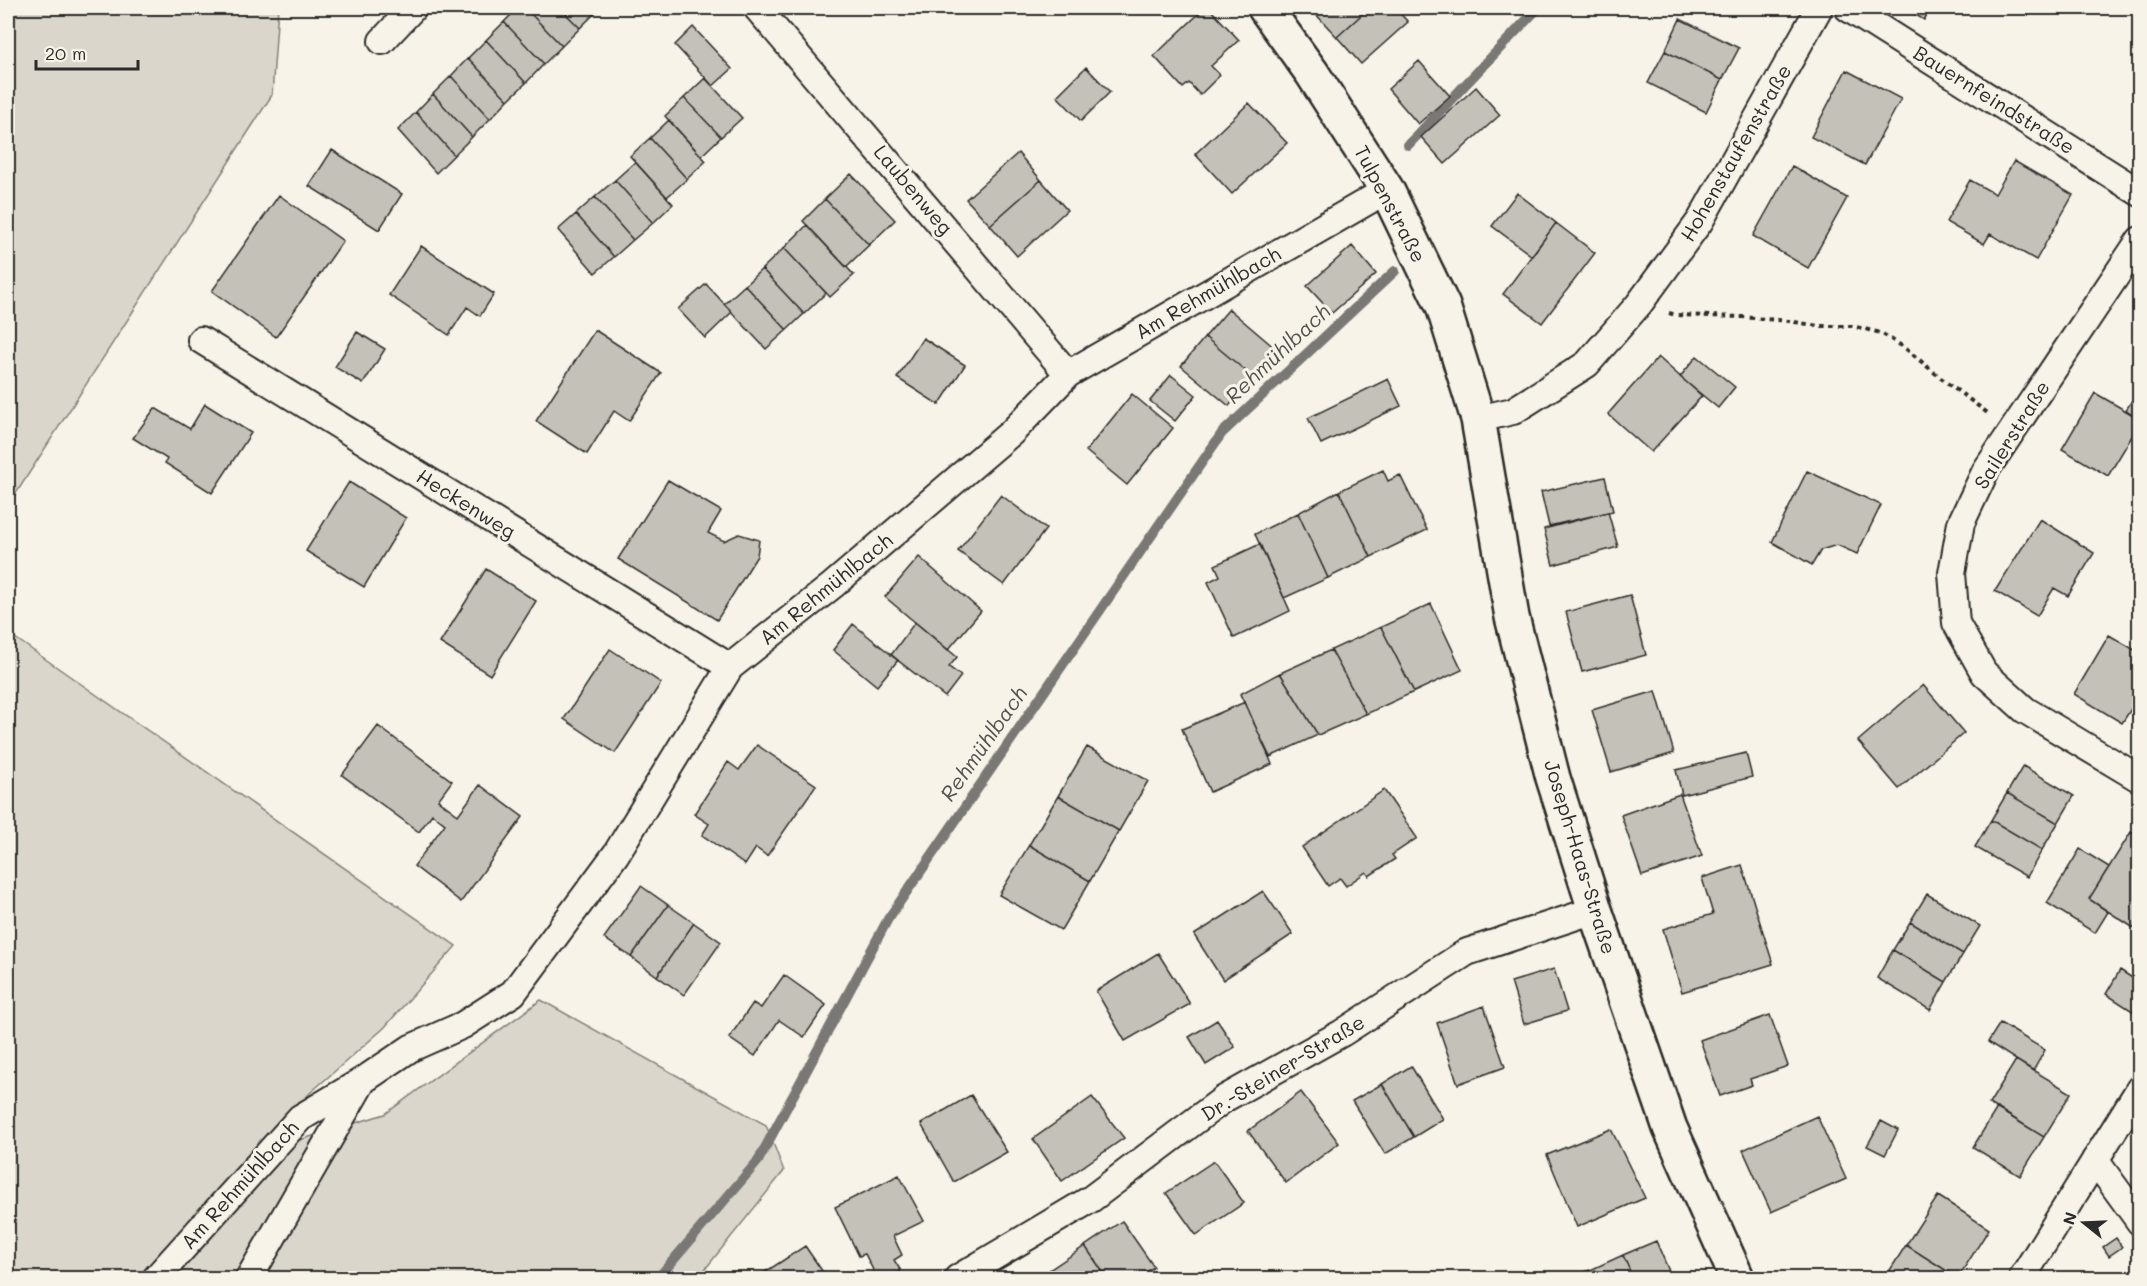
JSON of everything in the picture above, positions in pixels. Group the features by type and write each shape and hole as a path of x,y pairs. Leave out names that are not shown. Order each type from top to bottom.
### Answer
{"street":[{"path":"382,41 413,8"},
{"name":"Laubenweg","path":"757,8 1068,374"},
{"name":"Tulpenstraße","path":"1265,8 1312,73 1387,190 1443,306 1478,419"},
{"name":"Hohenstaufenstraße","path":"1478,419 1513,411 1587,364 1639,304 1700,221 1818,8"},
{"name":"Bauernfeindstraße","path":"1848,8 2139,193"},
{"name":"Am Rehmühlbach","path":"156,1278 300,1118 411,1048 463,1024 513,993 616,854 730,667 833,585 1012,432 1068,374 1387,190"},
{"name":"Sailerstraße","path":"2139,240 1986,470 1961,523 1952,573 1956,623 1984,673 2025,710 2139,779"},
{"name":"Heckenweg","path":"201,340 730,667"},
{"name":"Joseph-Haas-Straße","path":"1478,419 1512,617 1553,778 1595,910 1670,1128 1737,1278"},
{"name":"Dr.-Steiner-Straße","path":"958,1278 1090,1199 1224,1099 1341,1033 1467,952 1595,910"},
{"name":"Am Rehmühlbach","path":"249,1278 362,1081"},
{"path":"2022,1278 2139,1088"},
{"path":"2095,1160 2139,1222"}],"path":[{"path":"1639,304 1676,315 1742,317 1819,326 1852,326 1881,333 1905,348 1947,383 1995,418 2015,428"}],"shaded area":[{"path":"8,8 278,8 272,95 8,506"},
{"path":"8,633 456,946 384,1028 310,1093 138,1278 8,1278"},
{"path":"541,1000 766,1125 784,1171 698,1278 170,1278 293,1142 385,1114"}],"building":[{"path":"518,8 525,8 562,46 544,64 504,22"},
{"path":"525,8 560,8 580,28 562,46"},
{"path":"560,8 595,8 598,10 580,28"},
{"path":"1205,8 1209,8 1239,40 1211,66 1220,75 1200,95 1189,83 1183,88 1154,56"},
{"path":"1310,8 1369,8 1337,37"},
{"path":"1369,8 1395,8 1408,22 1361,64 1337,37"},
{"path":"1904,8 1931,8 1924,20"},
{"path":"1680,19 1739,48 1722,80 1665,51"},
{"path":"504,22 544,64 526,83 486,40"},
{"path":"693,27 732,69 713,86 675,45"},
{"path":"486,40 526,83 508,100 468,58"},
{"path":"1665,51 1722,80 1706,112 1648,83"},
{"path":"468,58 508,100 490,119 451,76"},
{"path":"1419,61 1450,96 1418,124 1388,89"},
{"path":"1086,67 1110,92 1081,121 1057,96"},
{"path":"1846,70 1901,99 1865,165 1811,137"},
{"path":"451,76 490,119 472,137 433,94"},
{"path":"705,78 742,118 721,137 684,98"},
{"path":"1476,87 1500,115 1445,164 1421,137"},
{"path":"433,94 472,137 454,155 416,112"},
{"path":"684,98 721,137 701,156 665,116"},
{"path":"1249,103 1287,143 1232,194 1195,154"},
{"path":"416,112 454,155 436,173 398,130"},
{"path":"669,120 706,161 687,179 650,138"},
{"path":"650,138 687,179 667,197 630,156"},
{"path":"332,150 402,194 379,230 309,186"},
{"path":"1018,153 1041,180 990,225 966,199"},
{"path":"2014,161 2073,195 2036,260 1990,234 1984,244 1946,222 1970,180 1995,194"},
{"path":"635,162 673,204 653,223 615,180"},
{"path":"1792,166 1847,198 1808,268 1753,236"},
{"path":"851,174 895,220 869,245 825,199"},
{"path":"615,180 653,223 633,240 595,197"},
{"path":"1041,180 1067,210 1017,256 990,225"},
{"path":"1517,193 1556,223 1532,256 1492,226"},
{"path":"279,195 343,241 276,337 212,291"},
{"path":"595,197 633,240 614,257 576,214"},
{"path":"825,199 869,245 846,267 803,221"},
{"path":"576,214 614,257 595,273 558,230"},
{"path":"1556,223 1595,253 1542,323 1503,294"},
{"path":"807,225 854,275 830,297 784,248"},
{"path":"421,246 494,294 480,316 467,307 449,335 389,295"},
{"path":"1352,246 1376,274 1332,313 1307,286"},
{"path":"784,248 826,293 804,314 762,269"},
{"path":"762,269 804,314 787,330 745,285"},
{"path":"706,284 732,312 705,338 678,309"},
{"path":"745,285 787,330 766,349 724,304"},
{"path":"1229,309 1276,349 1253,377 1205,337"},
{"path":"595,330 661,373 629,421 614,411 587,454 536,421"},
{"path":"357,332 385,349 363,384 335,367"},
{"path":"1205,337 1253,377 1229,406 1181,366"},
{"path":"923,338 965,365 939,405 897,378"},
{"path":"1697,356 1735,387 1718,408 1680,377"},
{"path":"1658,357 1702,396 1651,452 1608,414"},
{"path":"1171,375 1196,395 1175,421 1150,401"},
{"path":"1388,379 1401,406 1321,444 1308,418"},
{"path":"2140,387 2140,419 2126,410"},
{"path":"2095,393 2140,419 2140,423 2108,476 2062,449"},
{"path":"1132,394 1173,428 1127,485 1086,451"},
{"path":"205,404 251,433 212,493 165,463 167,459 133,438 155,408 190,429"},
{"path":"1383,470 1388,481 1400,475 1427,530 1371,557 1339,491"},
{"path":"1807,471 1881,505 1857,554 1837,545 1821,550 1812,565 1772,542"},
{"path":"1605,477 1613,511 1549,526 1541,492"},
{"path":"668,480 721,511 708,533 724,541 739,534 759,540 757,556 717,620 618,559"},
{"path":"349,482 406,518 364,587 306,551"},
{"path":"1339,491 1371,557 1328,578 1298,513"},
{"path":"1001,495 1046,529 1004,585 958,551"},
{"path":"1608,512 1618,547 1553,565 1544,529"},
{"path":"1298,513 1328,578 1284,598 1255,534"},
{"path":"2040,519 2094,553 2068,596 2054,588 2037,616 1995,591"},
{"path":"1260,544 1290,611 1234,638 1208,582 1220,576 1215,565"},
{"path":"919,557 981,611 948,650 885,597"},
{"path":"486,569 536,601 490,675 440,643"},
{"path":"1630,595 1646,655 1582,672 1566,612"},
{"path":"1431,604 1462,670 1414,692 1381,627"},
{"path":"915,622 957,657 949,667 961,676 945,697 891,655"},
{"path":"853,624 898,660 877,686 833,650"},
{"path":"1381,627 1414,692 1366,714 1331,650"},
{"path":"2109,635 2140,653 2140,695 2122,723 2074,694"},
{"path":"610,649 661,683 615,753 564,719"},
{"path":"1331,650 1366,714 1318,735 1280,673"},
{"path":"1280,673 1318,735 1270,757 1240,694"},
{"path":"1923,685 1964,733 1899,789 1858,741"},
{"path":"1656,691 1674,753 1611,772 1592,710"},
{"path":"1245,702 1272,764 1210,792 1182,729"},
{"path":"378,726 452,781 438,800 458,815 480,785 523,817 461,902 414,866 445,824 432,814 419,832 342,775"},
{"path":"757,745 816,785 767,856 756,848 745,865 702,835 709,824 694,814 728,762 739,770"},
{"path":"1087,747 1148,781 1119,831 1058,796"},
{"path":"1746,753 1752,777 1682,795 1676,770"},
{"path":"2023,766 2074,796 2058,823 2007,793"},
{"path":"1384,790 1417,838 1392,855 1395,859 1369,876 1366,872 1346,886 1340,878 1328,886 1302,847"},
{"path":"2007,793 2058,823 2042,850 1991,820"},
{"path":"1680,794 1702,856 1642,876 1621,815"},
{"path":"1058,796 1119,831 1090,881 1029,845"},
{"path":"1991,820 2042,850 2027,877 1975,847"},
{"path":"2131,832 2140,837 2140,932 2089,899"},
{"path":"1029,845 1090,881 1061,930 999,895"},
{"path":"2080,849 2109,867 2089,899 2108,912 2095,933 2047,903"},
{"path":"1742,865 1773,964 1682,992 1663,929 1713,914 1702,878"},
{"path":"641,886 668,905 631,957 604,938"},
{"path":"1263,891 1293,934 1223,980 1194,935"},
{"path":"1927,894 1980,926 1963,954 1910,922"},
{"path":"668,905 694,923 657,976 631,957"},
{"path":"1910,922 1963,954 1946,982 1893,950"},
{"path":"694,923 721,942 684,995 657,976"},
{"path":"1893,950 1946,982 1930,1010 1877,978"},
{"path":"1158,953 1190,1004 1125,1041 1096,991"},
{"path":"1554,969 1567,1011 1524,1024 1511,982"},
{"path":"2120,970 2140,983 2140,1004 2134,1012 2106,994"},
{"path":"784,975 826,1005 804,1037 779,1020 755,1056 729,1038 753,1003 761,1008"},
{"path":"1484,1006 1505,1067 1458,1084 1437,1023"},
{"path":"1770,1015 1788,1066 1750,1079 1752,1085 1720,1096 1700,1040"},
{"path":"1217,1020 1235,1047 1206,1065 1189,1037"},
{"path":"2000,1023 2045,1050 2033,1071 1988,1042"},
{"path":"2016,1060 2071,1093 2044,1137 1989,1104"},
{"path":"1411,1066 1443,1119 1414,1137 1382,1084"},
{"path":"1382,1084 1414,1137 1385,1154 1352,1101"},
{"path":"1301,1092 1339,1143 1286,1183 1248,1131"},
{"path":"971,1095 1007,1152 954,1182 921,1124"},
{"path":"1092,1097 1124,1138 1062,1181 1033,1139"},
{"path":"1997,1108 2044,1137 2020,1176 1973,1147"},
{"path":"1817,1116 1846,1179 1771,1212 1743,1150"},
{"path":"1881,1121 1898,1130 1885,1155 1867,1146"},
{"path":"1611,1129 1645,1198 1577,1227 1547,1155"},
{"path":"1214,1161 1244,1203 1196,1235 1166,1193"},
{"path":"899,1175 924,1221 893,1236 902,1255 894,1260 901,1271 887,1278 877,1278 865,1254 859,1256 835,1207"},
{"path":"1938,1196 1989,1229 1958,1278 1906,1245"},
{"path":"1122,1221 1154,1267 1137,1278 1107,1278 1085,1246"},
{"path":"2116,1238 2122,1247 2109,1256 2103,1247"},
{"path":"1656,1241 1672,1278 1633,1278 1623,1255"},
{"path":"1906,1245 1958,1278 1885,1278"},
{"path":"805,1246 827,1278 756,1278"},
{"path":"1085,1246 1107,1278 1053,1278 1048,1271"},
{"path":"1623,1255 1633,1278 1594,1278 1590,1270"},
{"path":"1590,1270 1594,1278 1570,1278"}],"waterway":[{"name":"Rehmühlbach","path":"1408,145 1538,8"},
{"name":"Rehmühlbach","path":"658,1278 758,1161 888,919 1222,433 1395,271"}]}
